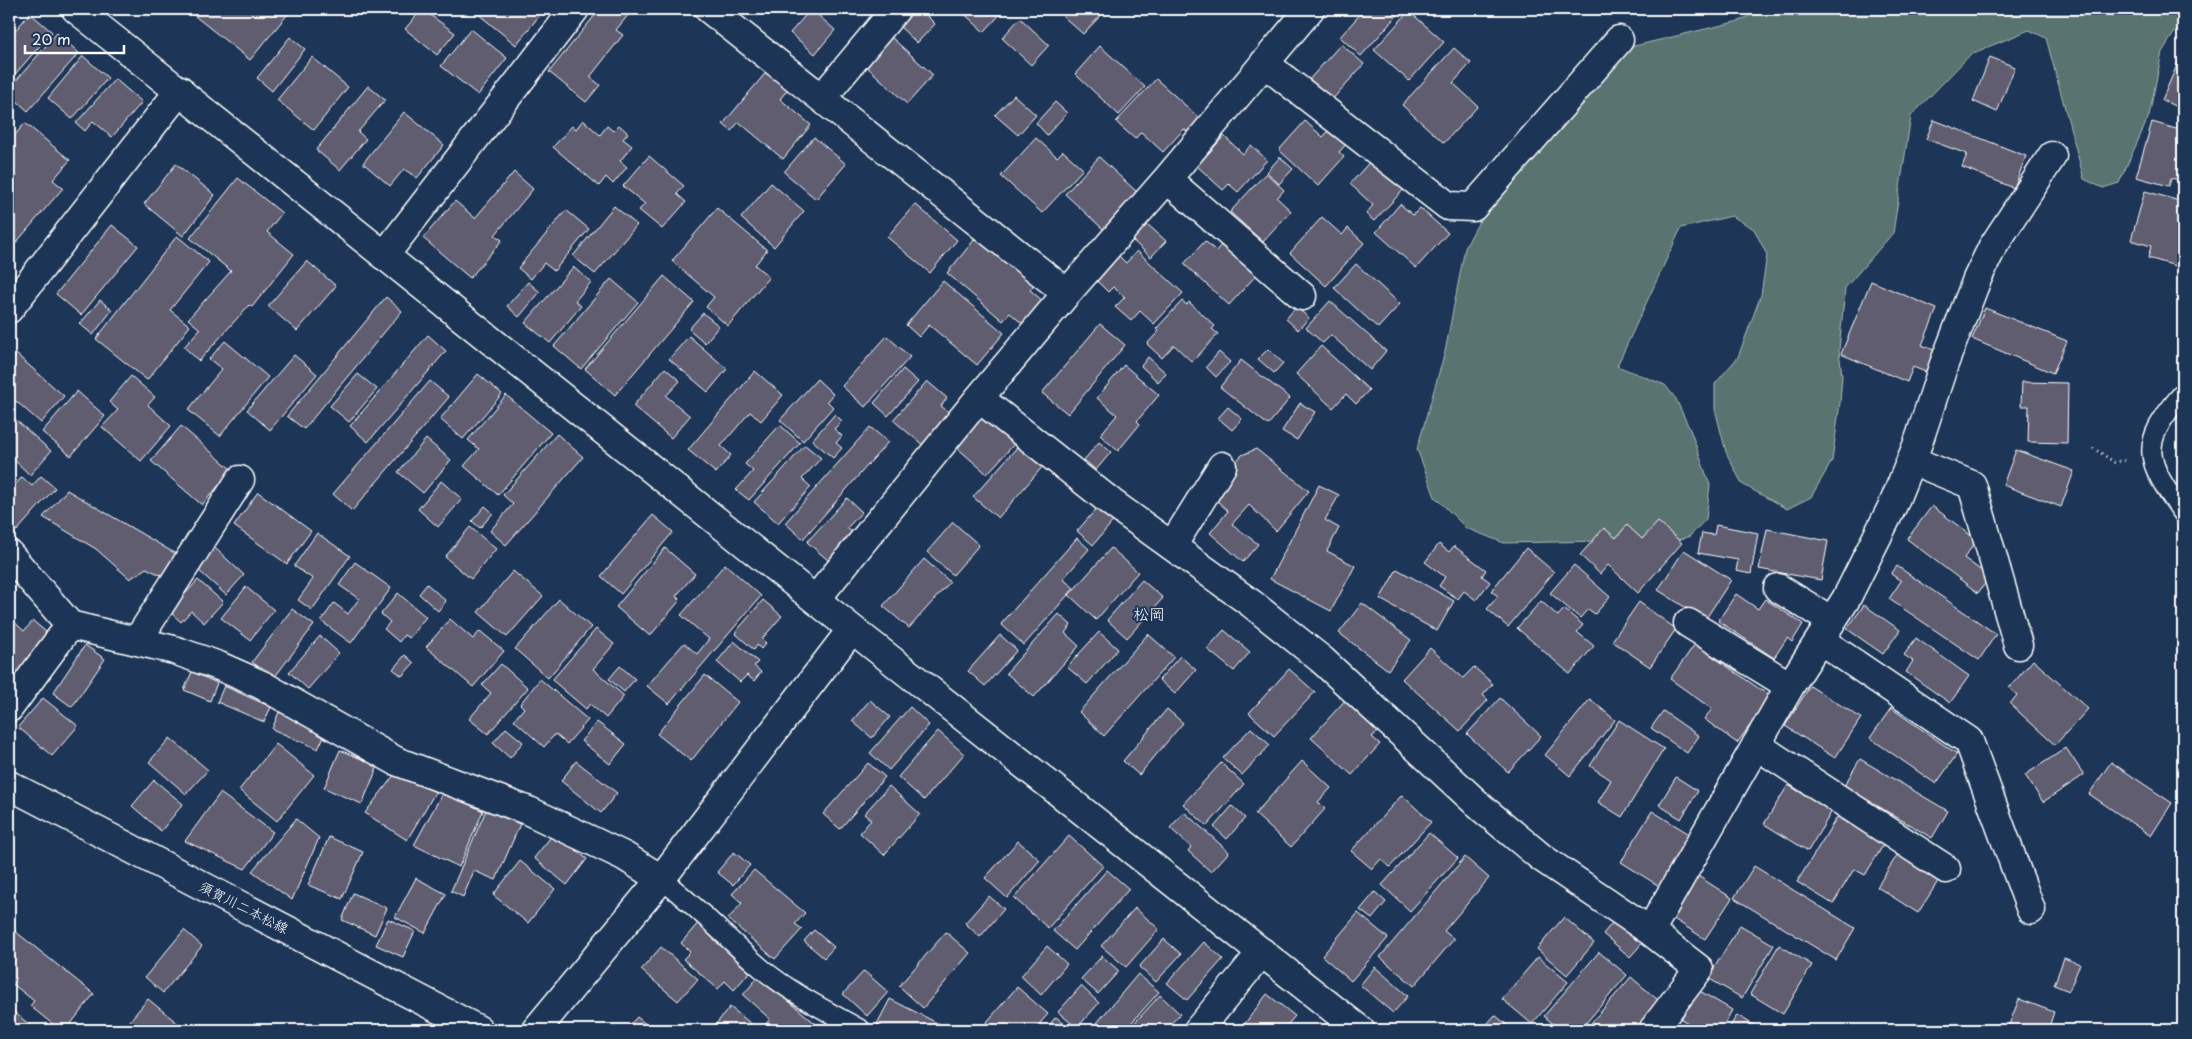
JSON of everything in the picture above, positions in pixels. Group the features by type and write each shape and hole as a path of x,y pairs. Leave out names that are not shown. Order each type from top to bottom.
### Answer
{"street":[{"path":"76,9 180,90 384,256 852,629 1360,1030"},
{"path":"384,256 575,9"},
{"path":"709,9 1067,293"},
{"path":"822,98 896,9"},
{"path":"816,599 979,398 1067,293 1168,179 1310,9"},
{"path":"1264,63 1448,206 1473,207 1619,40"},
{"path":"10,306 180,90"},
{"path":"1650,932 1790,686 1846,599 1893,506 1977,279 1992,248 2052,156"},
{"path":"1168,179 1302,296"},
{"path":"979,398 1112,503 1252,604 1322,660 1484,809 1542,858 1650,932 1699,969 1654,1030"},
{"path":"1911,460 1972,485 2018,645"},
{"path":"1172,546 1222,466"},
{"path":"137,641 240,480"},
{"path":"9,554 70,625 174,650 262,684 396,760 529,810 624,856 661,879"},
{"path":"1778,588 1826,630 1969,741 2031,910"},
{"path":"1688,623 1790,686"},
{"path":"9,708 70,625"},
{"path":"536,1030 661,879 852,629"},
{"path":"1756,745 1946,869"},
{"name":"須賀川二本松線","path":"9,785 478,1030"},
{"path":"1198,1030 1262,952"}],"lane":[{"path":"2183,394 2167,412 2154,432 2151,456 2156,471 2183,513"},
{"path":"661,879 688,899 761,968 790,990 861,1030"}],"path":[{"path":"2093,448 2114,462 2151,456"}],"green space":[{"path":"1763,9 2183,9 2183,19 2162,52 2149,116 2119,183 2103,188 2084,179 2046,38 2029,30 1971,54 1911,116 1893,233 1845,288 1839,350 1842,376 1840,403 1832,461 1811,497 1787,509 1742,484 1726,452 1715,409 1715,384 1738,357 1761,295 1767,255 1754,229 1732,216 1681,228 1617,366 1665,385 1676,399 1691,432 1710,485 1706,519 1690,536 1667,544 1602,541 1504,543 1466,528 1435,497 1417,449 1445,352 1465,248 1493,195 1622,49 1739,21"}],"building":[{"path":"186,9 292,9 250,60"},
{"path":"422,9 455,33 437,55 405,29"},
{"path":"472,9 541,9 543,11 516,45"},
{"path":"600,9 633,9 616,30 623,35 590,77 600,85 586,102 549,72"},
{"path":"811,9 835,30 815,54 790,33"},
{"path":"911,9 920,9 935,24 917,43 897,24"},
{"path":"959,9 1005,9 984,32"},
{"path":"1055,9 1107,9 1083,34"},
{"path":"1359,9 1403,9 1361,56 1340,37 1362,12"},
{"path":"1409,11 1444,42 1409,81 1374,50"},
{"path":"30,13 52,32 10,80 9,38"},
{"path":"1020,18 1049,45 1031,65 1002,38"},
{"path":"471,29 507,58 478,95 441,66"},
{"path":"57,33 79,53 28,111 9,94 9,89"},
{"path":"890,36 933,75 907,104 864,64"},
{"path":"290,37 305,49 272,91 257,78"},
{"path":"1341,44 1364,64 1329,103 1307,82"},
{"path":"1100,46 1145,87 1119,115 1075,74"},
{"path":"1454,48 1471,63 1453,83 1478,106 1444,143 1402,105"},
{"path":"2183,51 2183,110 2162,100"},
{"path":"83,56 108,78 72,119 48,98"},
{"path":"312,57 348,87 314,130 277,100"},
{"path":"1990,57 2015,67 1997,112 1973,101"},
{"path":"768,70 789,88 780,99 811,125 783,159 739,122 731,131 723,124"},
{"path":"115,79 142,102 112,137 93,121 85,131 76,123"},
{"path":"1156,79 1204,122 1192,135 1184,129 1163,152 1141,132 1135,139 1116,122"},
{"path":"368,86 385,100 358,132 366,139 340,170 316,150"},
{"path":"1014,95 1036,115 1018,135 995,115"},
{"path":"1055,102 1067,113 1047,135 1036,123"},
{"path":"404,112 444,145 417,178 404,169 390,186 363,163"},
{"path":"583,120 600,135 607,126 613,131 619,125 628,133 623,139 632,146 620,161 627,167 613,184 606,177 599,186 553,147 572,126 576,129"},
{"path":"1934,120 2026,156 2014,188 1962,167 1967,154 1926,139"},
{"path":"1305,121 1323,137 1333,126 1349,141 1339,152 1344,157 1318,186 1279,150"},
{"path":"2152,122 2183,131 2183,181 2171,178 2169,186 2136,177"},
{"path":"25,123 70,160 53,180 63,188 9,251 9,142"},
{"path":"1224,136 1243,154 1251,145 1267,160 1238,192 1229,184 1223,190 1197,166"},
{"path":"814,137 846,164 816,199 784,172"},
{"path":"1036,138 1057,157 1063,151 1083,169 1042,213 1001,176"},
{"path":"649,156 684,186 677,194 686,202 662,229 639,210 645,204 623,186"},
{"path":"1099,157 1138,193 1104,230 1065,194"},
{"path":"1280,157 1293,169 1279,184 1267,172"},
{"path":"1373,158 1406,187 1374,221 1366,214 1373,205 1350,184"},
{"path":"176,164 215,195 183,236 144,204"},
{"path":"514,172 533,189 495,235 502,240 470,278 423,238 455,201 475,218"},
{"path":"1266,173 1284,190 1277,198 1291,211 1263,242 1230,212"},
{"path":"238,178 282,213 267,232 294,254 252,307 249,305 199,361 184,347 200,329 188,319 231,271 190,238"},
{"path":"771,183 804,211 774,247 741,218"},
{"path":"2145,191 2183,202 2183,268 2148,258 2151,246 2131,240"},
{"path":"915,204 957,240 930,273 887,237"},
{"path":"1400,204 1413,215 1420,208 1448,233 1416,268 1376,232"},
{"path":"614,206 637,225 595,274 573,256"},
{"path":"717,208 767,250 755,265 769,277 728,326 706,307 714,297 672,261"},
{"path":"566,210 589,229 554,271 544,263 531,279 518,268"},
{"path":"1322,217 1342,235 1348,228 1364,243 1326,286 1290,253"},
{"path":"1147,224 1166,241 1151,257 1132,240"},
{"path":"112,225 138,246 81,315 56,294"},
{"path":"979,234 1035,283 1030,290 1044,302 1024,325 1010,313 1003,321 947,273"},
{"path":"177,236 209,262 170,310 190,326 147,380 96,339"},
{"path":"1226,239 1261,270 1229,305 1184,264 1205,241 1216,251"},
{"path":"1137,251 1183,293 1154,324 1140,311 1131,321 1115,307 1125,297 1113,287 1108,292 1097,281 1119,256 1126,263"},
{"path":"307,261 336,286 297,331 268,306"},
{"path":"1356,264 1400,304 1378,328 1334,288"},
{"path":"573,267 591,282 575,301 581,306 550,343 525,323"},
{"path":"664,276 694,302 615,395 585,369"},
{"path":"611,279 638,302 581,369 554,346"},
{"path":"943,281 1004,333 977,365 929,325 919,337 906,325"},
{"path":"1871,281 1937,309 1922,345 1936,351 1928,373 1913,367 1907,382 1841,354"},
{"path":"528,282 540,292 519,317 507,306"},
{"path":"386,297 402,311 304,429 287,416"},
{"path":"100,300 112,310 93,335 80,324"},
{"path":"1182,301 1187,305 1189,302 1215,326 1212,329 1218,334 1192,362 1174,345 1162,358 1147,344 1159,331 1156,329"},
{"path":"1330,301 1386,351 1370,370 1331,335 1323,343 1306,328"},
{"path":"1296,307 1309,318 1298,330 1286,319"},
{"path":"1985,308 2067,341 2053,373 1972,339"},
{"path":"703,313 719,326 705,343 689,329"},
{"path":"1100,324 1125,345 1068,414 1042,393"},
{"path":"428,335 446,351 368,442 350,426"},
{"path":"689,336 727,369 708,392 669,359"},
{"path":"887,336 910,357 865,407 842,386"},
{"path":"225,341 268,377 220,436 188,410 222,369 209,359"},
{"path":"1321,346 1369,390 1356,404 1346,394 1333,408 1296,374"},
{"path":"1268,349 1283,363 1274,373 1258,359"},
{"path":"1219,352 1230,362 1216,377 1206,367"},
{"path":"16,354 64,396 41,423 9,395 9,362"},
{"path":"294,355 317,374 270,430 247,410"},
{"path":"1148,357 1166,373 1158,382 1141,366"},
{"path":"1241,360 1290,398 1268,425 1220,387"},
{"path":"1124,365 1159,395 1137,421 1140,424 1118,451 1100,435 1117,415 1097,398"},
{"path":"665,368 680,381 666,396 690,416 671,438 633,406"},
{"path":"903,369 918,382 888,416 874,403"},
{"path":"755,371 783,395 761,421 750,412 721,446 731,455 716,473 688,450"},
{"path":"358,374 377,389 349,422 330,406"},
{"path":"478,374 502,394 463,439 440,419"},
{"path":"131,376 155,397 148,405 171,426 141,461 102,427 118,410 109,402"},
{"path":"817,379 833,394 827,401 833,407 803,441 780,420"},
{"path":"430,381 449,397 352,511 333,494"},
{"path":"927,381 947,398 941,406 951,414 924,446 893,420"},
{"path":"2022,382 2068,383 2067,443 2028,442 2029,406 2021,406"},
{"path":"77,391 105,416 71,456 42,432"},
{"path":"506,395 551,433 498,495 464,466 479,449 468,440"},
{"path":"1300,403 1315,412 1297,440 1282,431"},
{"path":"1228,407 1242,419 1232,430 1218,418"},
{"path":"984,413 1016,442 987,474 955,446"},
{"path":"9,414 51,451 30,475 11,457 9,459"},
{"path":"835,414 842,421 834,429 842,436 836,443 842,448 833,458 812,440"},
{"path":"780,425 800,443 749,500 736,490 753,471 745,464"},
{"path":"181,426 232,470 202,505 151,461"},
{"path":"870,427 888,442 803,539 785,523"},
{"path":"557,434 583,457 506,545 490,531 513,504 503,495"},
{"path":"426,439 451,460 423,493 398,472"},
{"path":"1099,442 1111,452 1096,470 1084,460"},
{"path":"1020,444 1044,465 998,518 973,497"},
{"path":"805,445 821,458 802,479 811,487 778,523 754,502"},
{"path":"1256,449 1309,491 1276,531 1249,505 1232,524 1258,544 1243,562 1210,533 1228,511 1215,499 1222,476 1242,455"},
{"path":"2016,450 2074,471 2061,507 2003,485"},
{"path":"41,476 55,488 17,531 9,523 9,492 22,477 32,486"},
{"path":"441,481 462,499 438,527 418,509"},
{"path":"1319,485 1339,495 1325,520 1339,528 1327,551 1355,566 1331,611 1270,579"},
{"path":"67,490 176,554 163,576 146,568 130,579 96,549 43,517"},
{"path":"258,492 311,531 287,564 234,526"},
{"path":"847,498 862,512 847,528 853,533 829,561 807,542"},
{"path":"485,506 493,513 480,528 472,521"},
{"path":"1099,506 1114,520 1093,545 1077,531"},
{"path":"1932,506 1977,540 1964,558 1990,577 1978,593 1907,539"},
{"path":"653,515 673,532 621,594 601,576"},
{"path":"953,522 979,545 953,575 927,552"},
{"path":"1658,522 1682,543 1638,593 1608,565 1600,574 1580,555 1604,528 1616,538 1627,525 1642,539"},
{"path":"1716,525 1758,533 1751,574 1736,571 1738,560 1698,553 1702,533 1714,535"},
{"path":"470,527 496,549 471,579 445,557"},
{"path":"1767,529 1828,541 1821,580 1759,569"},
{"path":"317,533 350,556 312,610 298,600 313,579 294,566"},
{"path":"1077,538 1089,549 1063,579 1074,588 1024,645 1001,624"},
{"path":"1439,544 1449,552 1454,546 1486,570 1482,576 1490,582 1476,600 1464,591 1458,599 1439,586 1445,577 1425,562"},
{"path":"215,548 244,575 226,595 197,569"},
{"path":"665,548 695,574 676,596 680,600 650,636 616,607"},
{"path":"1111,548 1138,572 1096,620 1069,595"},
{"path":"1526,548 1554,572 1508,627 1487,609 1498,596 1491,591"},
{"path":"1684,550 1731,580 1705,620 1658,590"},
{"path":"924,559 950,582 909,628 883,606"},
{"path":"355,562 391,588 351,643 321,621 334,603 348,614 359,599 339,585"},
{"path":"725,564 761,596 669,704 647,686 684,643 697,654 709,639 681,615"},
{"path":"1574,565 1610,597 1595,614 1588,609 1580,618 1550,593"},
{"path":"1897,566 1996,634 1979,660 1889,599 1901,581 1891,574"},
{"path":"1397,569 1454,601 1437,631 1380,599"},
{"path":"513,571 543,596 507,637 478,612"},
{"path":"198,580 223,602 204,623 191,611 181,622 169,611"},
{"path":"1142,580 1163,598 1127,638 1107,620"},
{"path":"427,584 446,601 438,611 419,594"},
{"path":"246,587 274,610 250,640 221,618"},
{"path":"398,593 426,617 409,638 404,635 399,642 384,629 390,622 381,614"},
{"path":"1736,594 1758,609 1765,599 1803,624 1792,642 1787,638 1774,658 1718,621"},
{"path":"559,599 591,627 548,678 515,649"},
{"path":"763,600 782,616 762,639 766,643 761,649 757,645 754,650 735,633"},
{"path":"1541,601 1558,616 1564,609 1583,625 1577,632 1594,646 1570,674 1517,628"},
{"path":"1639,602 1676,629 1650,667 1612,641"},
{"path":"1362,603 1411,640 1388,670 1339,633"},
{"path":"1864,605 1900,630 1883,654 1847,629"},
{"path":"292,609 314,625 274,678 252,662"},
{"path":"1059,614 1071,625 1065,633 1079,646 1034,697 1006,673"},
{"path":"9,617 24,631 33,621 52,637 9,686"},
{"path":"450,619 473,639 480,631 504,651 473,687 426,647"},
{"path":"596,629 614,644 593,669 624,696 606,718 590,704 586,709 552,680"},
{"path":"1224,630 1250,652 1234,671 1207,649"},
{"path":"1099,632 1118,649 1087,684 1067,667"},
{"path":"1148,634 1174,657 1104,736 1079,712"},
{"path":"1000,635 1017,650 985,686 968,671"},
{"path":"320,636 339,653 308,689 289,672"},
{"path":"1916,638 1969,676 1950,703 1906,672 1913,661 1904,655"},
{"path":"734,641 758,662 754,666 761,672 754,681 747,675 740,682 717,662"},
{"path":"1695,644 1771,697 1737,743 1704,719 1712,709 1670,679"},
{"path":"85,645 105,659 72,707 53,693"},
{"path":"1430,648 1463,678 1474,667 1493,684 1483,695 1488,700 1460,731 1402,679"},
{"path":"405,655 414,663 402,676 393,669"},
{"path":"1180,656 1196,670 1175,694 1159,680"},
{"path":"2033,660 2088,709 2055,745 2010,704 2017,695 2009,688"},
{"path":"501,664 528,688 488,734 469,719 491,693 482,685"},
{"path":"620,666 635,679 624,692 609,679"},
{"path":"1289,669 1315,692 1274,736 1249,713"},
{"path":"192,672 217,683 210,701 184,690"},
{"path":"705,675 738,702 691,761 657,734"},
{"path":"540,679 588,720 567,744 555,734 544,747 514,720 524,708 520,704"},
{"path":"224,686 271,707 264,722 217,702"},
{"path":"1810,686 1861,718 1835,758 1785,726"},
{"path":"1348,697 1382,728 1372,737 1380,744 1352,775 1311,738"},
{"path":"43,698 78,726 52,756 18,727"},
{"path":"1500,698 1541,736 1508,772 1467,734"},
{"path":"1590,699 1615,720 1570,776 1545,755"},
{"path":"870,700 890,717 872,738 852,721"},
{"path":"910,707 929,725 889,770 870,753"},
{"path":"1891,708 1957,754 1936,784 1870,738"},
{"path":"1167,709 1183,723 1139,775 1123,761"},
{"path":"1663,711 1699,736 1687,753 1651,728"},
{"path":"279,712 326,732 318,749 272,729"},
{"path":"1619,720 1664,749 1622,817 1598,802 1611,780 1590,766"},
{"path":"597,722 626,744 610,764 581,741"},
{"path":"506,728 523,742 510,758 493,743"},
{"path":"1251,728 1270,745 1242,775 1223,758"},
{"path":"938,731 964,754 924,800 898,777"},
{"path":"170,738 208,770 186,794 149,762"},
{"path":"276,744 314,775 277,821 239,790"},
{"path":"2066,748 2084,775 2043,802 2025,775"},
{"path":"340,750 378,766 362,804 324,788"},
{"path":"1860,759 1948,811 1932,838 1844,786"},
{"path":"576,761 617,793 601,813 561,781"},
{"path":"1302,761 1331,788 1318,802 1325,809 1291,847 1255,814"},
{"path":"2111,762 2172,803 2151,836 2089,794"},
{"path":"868,763 885,777 840,829 823,814"},
{"path":"1221,763 1244,784 1207,826 1183,804"},
{"path":"395,774 436,791 407,840 365,813"},
{"path":"1676,777 1698,791 1681,819 1659,805"},
{"path":"154,780 183,804 161,831 132,806"},
{"path":"1788,785 1832,811 1808,851 1764,824"},
{"path":"889,786 920,814 884,855 860,833 871,820 864,814"},
{"path":"443,792 483,811 459,867 414,845"},
{"path":"220,793 273,832 245,869 185,841"},
{"path":"1402,795 1431,822 1390,867 1381,859 1372,869 1351,851"},
{"path":"1232,806 1245,818 1227,839 1214,827"},
{"path":"486,810 520,824 496,880 474,871 463,897 451,891"},
{"path":"1652,811 1691,835 1659,886 1621,862"},
{"path":"1184,812 1229,852 1211,872 1188,851 1191,847 1170,828"},
{"path":"1837,817 1848,824 1851,817 1887,839 1865,875 1854,869 1833,904 1797,882"},
{"path":"296,819 319,838 292,900 252,871"},
{"path":"554,833 587,859 567,885 534,858"},
{"path":"1429,833 1458,858 1410,911 1382,885"},
{"path":"1069,836 1103,866 1048,928 1014,898"},
{"path":"329,837 363,852 342,899 308,885"},
{"path":"1018,841 1040,860 1007,898 985,878"},
{"path":"1901,849 1942,875 1918,913 1877,887"},
{"path":"734,852 750,865 733,885 717,872"},
{"path":"1465,857 1489,878 1444,931 1454,939 1414,986 1380,957"},
{"path":"520,861 555,889 528,923 493,895"},
{"path":"1754,866 1855,928 1836,960 1734,898"},
{"path":"754,870 805,913 795,924 802,929 775,959 728,919 742,903 732,894"},
{"path":"1107,870 1129,889 1075,950 1053,931"},
{"path":"1695,874 1732,898 1705,939 1669,916"},
{"path":"416,878 446,894 425,933 395,917"},
{"path":"1375,892 1386,902 1372,919 1360,910"},
{"path":"353,893 387,908 375,935 342,920"},
{"path":"989,896 1004,909 980,937 965,923"},
{"path":"1135,908 1159,929 1126,967 1101,946"},
{"path":"1358,913 1388,938 1351,981 1322,956"},
{"path":"1564,917 1594,943 1567,975 1537,949"},
{"path":"1617,917 1645,940 1630,957 1603,934"},
{"path":"388,919 415,931 403,957 376,945"},
{"path":"699,922 753,968 734,990 725,981 718,989 683,959 690,952 681,943"},
{"path":"1740,925 1774,945 1742,998 1708,978"},
{"path":"11,928 94,994 66,1030 60,1030 30,1006 34,1001 9,981 9,931"},
{"path":"184,930 202,946 163,993 145,977"},
{"path":"814,930 834,947 824,958 804,941"},
{"path":"946,932 970,953 923,1008 899,986"},
{"path":"1164,939 1181,954 1156,982 1139,967"},
{"path":"1204,942 1223,959 1187,1000 1167,983"},
{"path":"1779,945 1812,965 1783,1014 1750,994"},
{"path":"1047,946 1067,964 1041,995 1021,976"},
{"path":"661,947 698,979 678,1001 641,970"},
{"path":"1599,952 1627,975 1580,1030 1560,1030 1544,1016"},
{"path":"1102,956 1119,971 1098,994 1081,979"},
{"path":"1538,957 1568,982 1532,1024 1502,999"},
{"path":"2064,958 2080,964 2069,991 2054,985"},
{"path":"1375,967 1408,996 1393,1013 1360,985"},
{"path":"864,971 888,992 867,1016 843,994"},
{"path":"1138,974 1159,992 1125,1030 1091,1030"},
{"path":"759,976 816,1024 811,1030 772,1030 765,1025 770,1019 743,995"},
{"path":"1631,977 1659,1001 1634,1030 1600,1030 1591,1023"},
{"path":"1081,986 1099,1003 1077,1028 1058,1012"},
{"path":"1017,987 1048,1014 1034,1030 980,1030"},
{"path":"1698,990 1732,1010 1721,1030 1700,1030 1681,1019"},
{"path":"1267,994 1295,1016 1283,1030 1240,1030"},
{"path":"1160,995 1180,1014 1165,1030 1132,1030 1130,1028"},
{"path":"148,999 186,1030 122,1030"},
{"path":"890,999 951,1030 889,1030 877,1024"},
{"path":"2019,999 2054,1012 2048,1030 2007,1030"},
{"path":"730,1007 759,1030 711,1030"},
{"path":"9,1008 36,1030 9,1030"},
{"path":"1495,1015 1513,1030 1482,1030"},
{"path":"1737,1015 1762,1030 1728,1030"},
{"path":"637,1017 653,1030 625,1030"},
{"path":"1056,1017 1072,1030 1055,1030 1049,1025"}],"district":[{"name":"松岡","path":"1149,613"}]}
